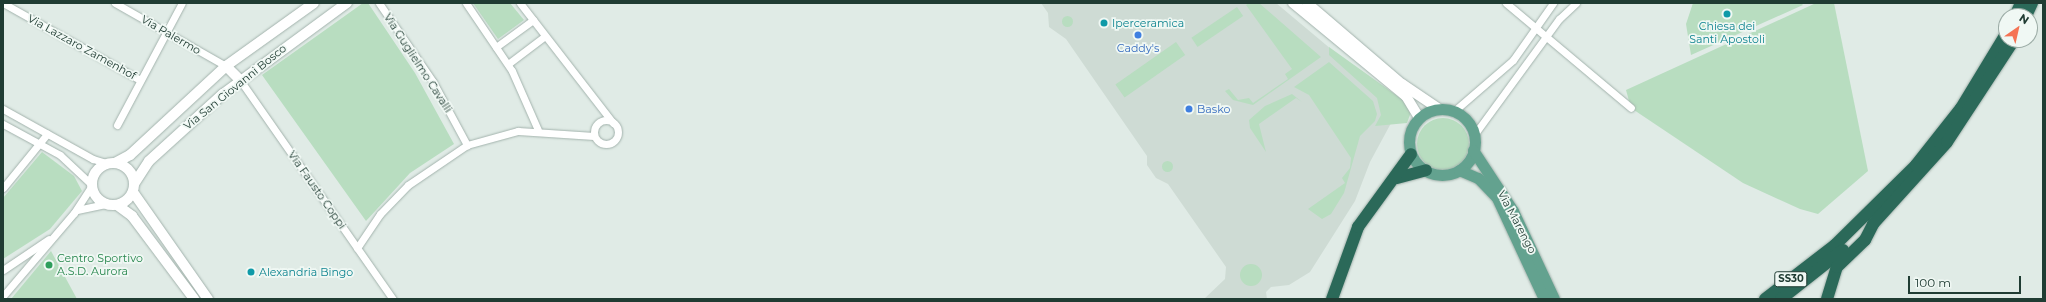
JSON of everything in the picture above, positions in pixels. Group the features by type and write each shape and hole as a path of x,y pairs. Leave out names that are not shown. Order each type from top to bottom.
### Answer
{"highway":[{"path":"1827,299 1831,278 1840,252 1865,240 1869,221 1939,137 1998,46"},
{"path":"1869,221 1947,142 2009,48"},
{"path":"1332,299 1358,227 1397,178 1412,154"},
{"path":"1397,178 1426,170"},
{"name":"SS30","path":"1765,299 1820,263 1840,252 1869,221"},
{"name":"SS30","path":"1781,299 1820,263"}],"main road":[{"name":"Via San Giovanni Bosco","path":"111,163 130,155 226,66 314,3"},
{"name":"Via San Giovanni Bosco","path":"133,188 149,161 240,80 347,3"},
{"path":"1293,3 1406,96 1419,118"},
{"path":"1307,3 1416,95 1439,110 1453,112 1465,119 1474,135 1474,150 1458,170 1443,175 1426,170 1412,154 1410,136 1419,118 1439,110"},
{"path":"226,66 240,80"},
{"name":"Via Marengo","path":"1474,150 1514,211 1554,299"},
{"path":"194,299 132,216 117,205 105,204 95,196 92,185 96,171 111,163 130,171 133,188 208,299"},
{"name":"Via Marengo","path":"1458,170 1478,178 1497,198 1544,299"},
{"path":"117,205 133,188"}],"street":[{"name":"Via Lazzaro Zamenhof","path":"3,3 140,80"},
{"name":"Via Palermo","path":"115,3 226,66"},
{"path":"117,125 182,3"},
{"name":"Via Guglielmo Cavalli","path":"379,3 433,82 467,145"},
{"path":"466,3 508,64 526,94 538,130"},
{"path":"357,248 380,214 408,185 467,145 498,135 538,130 594,136 602,144 613,142 617,133 613,124 596,104 520,3"},
{"path":"1506,3 1631,108"},
{"path":"1453,112 1511,62 1537,29 1553,3"},
{"path":"1474,135 1546,38 1576,3"},
{"path":"496,46 533,20"},
{"path":"508,64 545,36"},
{"name":"Via Fausto Coppi","path":"240,80 393,299"},
{"path":"594,136 596,125 596,104"},
{"path":"3,109 47,134 111,163"},
{"path":"596,125 604,121 613,124"},
{"path":"3,124 40,143 68,160 92,185 74,213 3,296"},
{"path":"3,188 47,134"},
{"path":"74,213 85,206 105,204"},
{"path":"3,270 56,234"}],"shaded area":[{"path":"1041,3 1276,3 1356,70 1403,101 1370,162 1355,201 1310,272 1289,285 1271,287 1266,292 1267,299 1204,299 1225,279 1226,267 1168,184 1156,178 1147,165 1147,156 1066,39 1049,27 1048,13"}],"green space":[{"path":"363,3 368,3 415,73 454,144 410,173 366,221 262,75"},
{"path":"473,3 510,3 524,20 498,39"},
{"path":"1249,3 1259,3 1321,57 1253,105 1233,100 1225,91 1229,89 1238,100 1249,98 1253,103 1288,79 1285,74 1292,69 1246,5"},
{"path":"1693,3 1801,3 1803,5 1691,55 1686,24"},
{"path":"1816,3 1834,3 1868,171 1818,214 1800,209 1743,183 1631,108 1626,90"},
{"path":"1237,7 1243,16 1198,47 1191,38"},
{"path":"1067,15 1071,17 1073,21 1071,25 1067,27 1063,25 1061,21 1063,17"},
{"path":"1176,42 1185,55 1125,98 1115,84"},
{"path":"1329,47 1403,100 1411,112 1407,123 1375,126 1381,115 1377,98 1329,55"},
{"path":"1329,62 1373,101 1377,114 1375,121 1360,136 1344,193 1331,214 1322,219 1308,209 1345,183 1342,178 1350,168 1351,158 1309,95 1294,87"},
{"path":"1292,94 1302,102 1296,98 1259,124 1266,152 1250,128 1249,120 1265,106"},
{"path":"1438,118 1448,118 1457,122 1465,130 1469,139 1469,149 1465,158 1457,166 1448,170 1438,170 1429,166 1421,158 1417,149 1417,139 1421,130 1429,122"},
{"path":"42,152 74,176 82,191 50,229 3,259 3,198"},
{"path":"1167,160 1171,162 1173,166 1171,170 1167,172 1163,170 1161,166 1163,162"},
{"name":"Centro Sportivo A.S.D. Aurora","path":"51,251 77,299 11,299"},
{"path":"1251,264 1259,267 1262,275 1259,283 1251,286 1243,283 1240,275 1243,267"}],"place":[{"name":"Chiesa dei Santi Apostoli","path":"1727,14"},
{"name":"Iperceramica","path":"1104,23"},
{"name":"Caddy's","path":"1138,35"},
{"name":"Basko","path":"1189,109"},
{"name":"Centro Sportivo A.S.D. Aurora","path":"49,265"},
{"name":"Alexandria Bingo","path":"251,272"}]}
